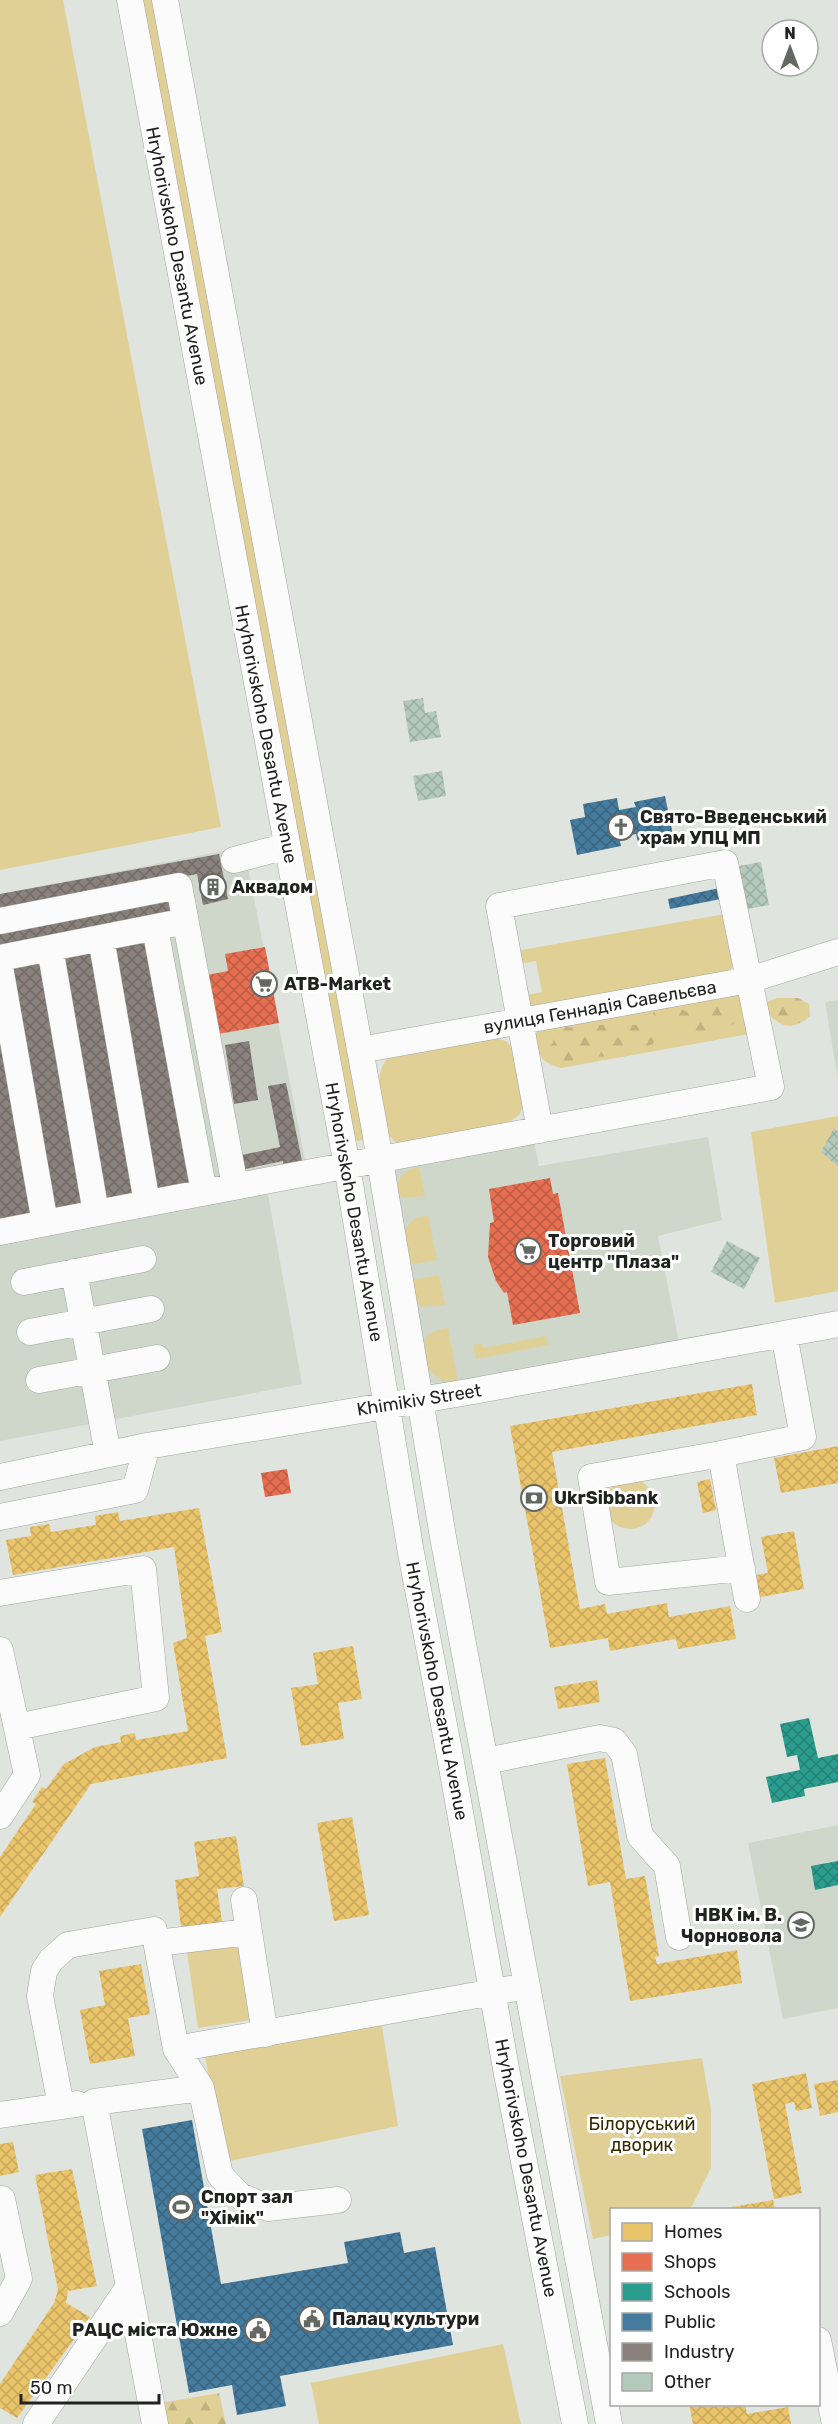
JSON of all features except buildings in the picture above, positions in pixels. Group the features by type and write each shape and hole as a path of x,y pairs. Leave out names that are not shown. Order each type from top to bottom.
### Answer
{"street":[{"name":"Hryhorivskoho Desantu Avenue","path":"130,0 347,1166 411,1553 575,2424"},
{"name":"Hryhorivskoho Desantu Avenue","path":"165,0 360,1050 442,1537 609,2424"},
{"path":"234,860 287,846"},
{"path":"0,1232 771,1087 724,863 499,906 540,1130"},
{"path":"0,921 179,886 235,1186"},
{"path":"0,958 186,921"},
{"path":"155,928 204,1192"},
{"path":"101,938 147,1203"},
{"path":"50,948 96,1213"},
{"name":"вулиця Геннадія Савельєва","path":"360,1050 749,980 838,952"},
{"path":"0,967 45,1223"},
{"path":"24,1282 142,1259"},
{"path":"74,1272 108,1454"},
{"path":"30,1332 151,1309"},
{"name":"Khimikiv Street","path":"0,1477 147,1446 838,1324"},
{"path":"742,1568 608,1582 591,1477 803,1437 784,1334"},
{"path":"39,1380 157,1358"},
{"path":"0,1517 135,1490 147,1446"},
{"path":"721,1454 747,1599"},
{"path":"0,1593 143,1569 156,1698 17,1727"},
{"path":"0,1650 27,1775 0,1816"},
{"path":"440,1704 473,1698"},
{"path":"486,1761 600,1738 614,1741 624,1754 640,1836 667,1866 679,1937"},
{"path":"244,1900 265,2034"},
{"path":"61,2106 40,1996 44,1971 51,1960 68,1945 154,1930 176,2049 201,2088 219,2175 240,2196 268,2208 338,2200"},
{"path":"157,1943 248,1932"},
{"path":"176,2049 526,1986"},
{"path":"0,2115 201,2088"},
{"path":"94,2102 155,2424"},
{"path":"0,2200 2,2199 19,2279 0,2313"},
{"path":"36,2424 128,2288"},
{"path":"820,2345 834,2408"}],"shaded area":[{"path":"244,847 309,1180 267,1189 302,1384 0,1441 0,894"},
{"path":"838,1000 838,1079 825,1002"},
{"path":"708,1137 722,1220 658,1236 679,1342 439,1386 425,1379 392,1174 398,1165 534,1142 539,1166"},
{"name":"НВК ім. В. Чорновола","path":"838,1825 838,2008 783,2019 748,1843"}],"green space":[{"path":"0,0 63,0 221,827 0,870"},
{"path":"142,0 155,0 366,1135 363,1140 357,1141 353,1138"},
{"path":"725,914 734,965 730,971 529,1006 522,996 542,992 536,961 519,964 516,951"},
{"path":"735,994 740,996 749,1034 561,1068 545,1061 536,1048 534,1035 540,1029"},
{"path":"777,998 798,998 809,1004 810,1016 792,1026 781,1024 765,1011 767,1002"},
{"path":"728,1003 735,1007 737,1020 728,1028 714,1033 696,1034 678,1020 661,1020 653,1014 655,1010 673,1007 688,1012"},
{"path":"593,1025 646,1025 653,1028 656,1035 653,1044 642,1048 627,1046 606,1056 595,1057 582,1054 571,1062 561,1064 557,1057 551,1056 546,1050 553,1043 555,1031 564,1026 587,1031"},
{"path":"494,1038 506,1041 513,1049 524,1102 520,1114 511,1121 403,1144 394,1141 388,1134 379,1085 382,1067 387,1059"},
{"path":"838,1116 838,1291 775,1303 751,1132"},
{"path":"419,1167 425,1196 402,1198 397,1190 401,1177 406,1172"},
{"path":"428,1215 437,1260 410,1265 404,1229 415,1218"},
{"path":"439,1275 445,1305 421,1307 416,1300 412,1280"},
{"path":"448,1328 458,1382 443,1382 428,1369 424,1341 431,1333"},
{"path":"546,1336 548,1345 476,1359 473,1345 482,1343 483,1348"},
{"path":"625,1479 635,1479 648,1486 655,1499 655,1509 648,1522 635,1529 625,1529 616,1525 609,1518 605,1509 605,1499 609,1490 616,1483"},
{"path":"240,1944 251,2020 198,2028 187,1952"},
{"path":"381,2020 398,2126 225,2162 204,2051"},
{"name":"Білоруський дворик","path":"702,2058 711,2110 711,2168 691,2208 610,2208 610,2235 593,2239 560,2076"},
{"path":"503,2344 521,2424 319,2424 311,2383"},
{"path":"219,2393 226,2424 160,2424 155,2404"}],"place":[{"name":"Свято-Введенський храм УПЦ МП","path":"621,827"},
{"name":"Аквадом","path":"213,887"},
{"name":"ATB-Market","path":"264,984"},
{"name":"Торговий центр \"Плаза\"","path":"528,1251"},
{"name":"UkrSibbank","path":"534,1498"},
{"name":"НВК ім. В. Чорновола","path":"801,1925"},
{"name":"Спорт зал \"Хімік\"","path":"181,2207"},
{"name":"Палац культури","path":"312,2319"},
{"name":"РАЦС міста Южне","path":"258,2330"}]}
